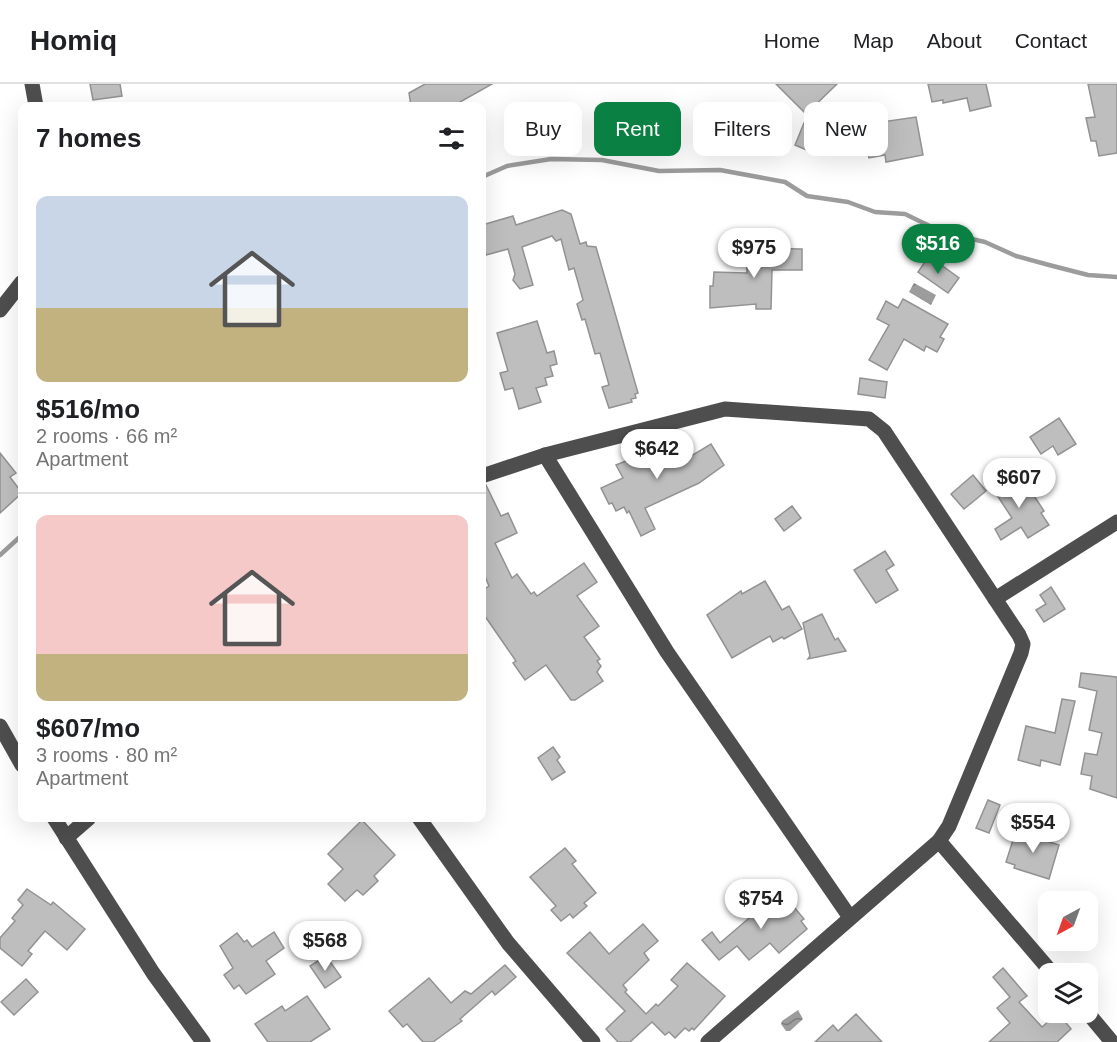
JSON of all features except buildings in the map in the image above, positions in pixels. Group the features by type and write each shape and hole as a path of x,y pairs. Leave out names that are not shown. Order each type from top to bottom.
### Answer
{"street":[{"path":"32,84 35,102"},
{"path":"0,310 18,287"},
{"path":"486,475 545,455 725,409 868,419 884,431 1023,644 949,826 939,841 849,916 708,1042"},
{"path":"545,455 667,652 849,916"},
{"path":"995,599 1117,522"},
{"path":"0,726 18,758"},
{"path":"56,822 158,981 202,1042"},
{"path":"66,838 84,822"},
{"path":"422,822 508,943 593,1042"},
{"path":"939,841 1044,963"},
{"path":"1096,1023 1112,1042"}],"water":[{"path":"914,283 936,295 931,305 909,292"},
{"path":"798,1010 803,1019 790,1031 786,1031 781,1024 782,1021"}],"waterway":[{"path":"486,175 507,166 551,159 602,160 659,171 720,170 785,182 807,196 848,202 875,212 905,214 942,232 985,242 1016,256 1049,265 1088,275 1117,277"},
{"path":"0,555 18,539"}]}
